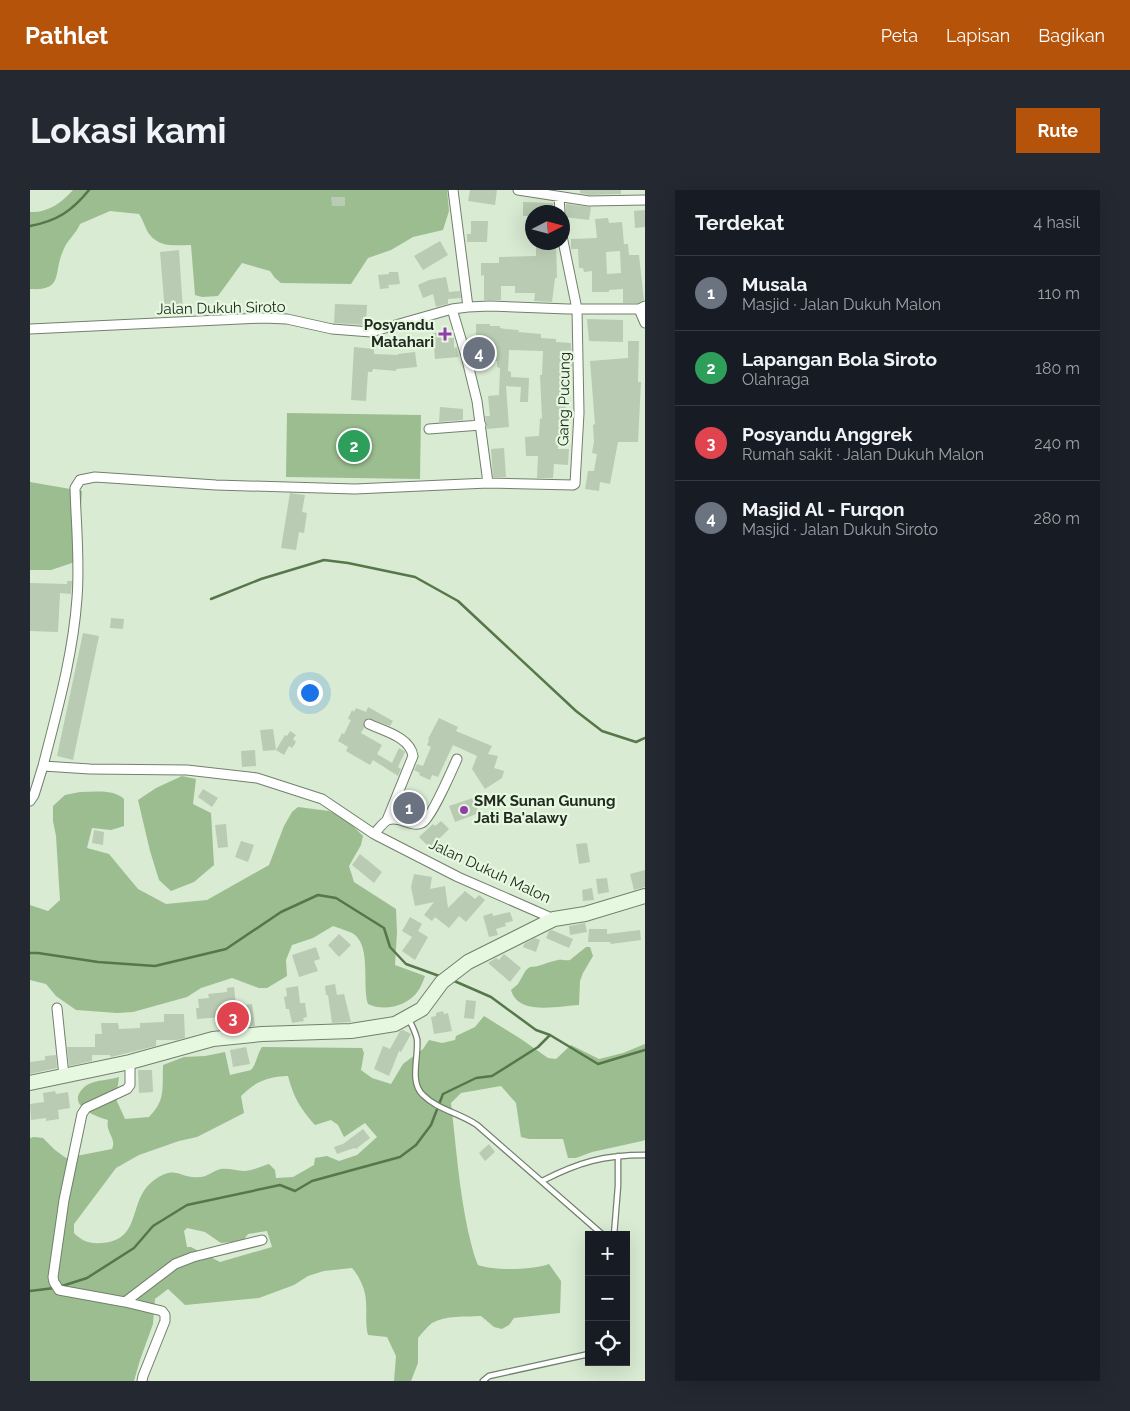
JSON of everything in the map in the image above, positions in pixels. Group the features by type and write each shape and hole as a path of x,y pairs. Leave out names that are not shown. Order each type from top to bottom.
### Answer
{"street":[{"path":"453,190 468,308"},
{"path":"518,190 589,201 645,200"},
{"path":"559,197 560,205"},
{"path":"565,250 578,309"},
{"name":"Jalan Dukuh Siroto","path":"30,329 263,318 287,320 332,329 372,332 452,309 490,306 578,309 642,307 645,323"},
{"path":"30,801 34,795 43,766 69,658 77,599 78,574 75,488 80,480 95,477 216,485 355,489 488,483 480,425 466,356 452,309"},
{"name":"Gang Pucung","path":"488,483 571,486 575,484 580,413 578,309"},
{"path":"429,429 480,425"},
{"path":"369,724 407,742 413,756 387,820 374,834"},
{"path":"387,820 394,819 417,824 425,822 444,788 457,759"},
{"name":"Jalan Dukuh Malon","path":"43,766 90,769 187,770 257,778 322,799 374,834 458,877 554,919"},
{"name":"Jalan Dukuh Malon","path":"30,1083 130,1062 213,1039 359,1030 395,1024 422,1009 446,979 468,962 554,919 585,914 645,896"},
{"path":"57,1008 64,1076"},
{"path":"130,1062 130,1085 128,1089 86,1108 82,1114 64,1200 53,1277 56,1286 162,1311 165,1315 165,1320 142,1381"},
{"path":"125,1302 175,1264 193,1257 262,1240"}],"lane":[{"path":"407,1017 414,1028 417,1040 417,1089 432,1104 471,1122 598,1231"},
{"path":"542,1181 565,1169 602,1158 645,1155"},
{"path":"614,1231 618,1156"},
{"path":"483,1381 488,1376 585,1355"}],"green space":[{"path":"73,190 447,190 449,211 443,230 413,237 391,250 368,258 351,284 281,283 270,271 242,263 218,296 202,297 195,295 191,245 169,245 159,242 148,233 139,214 110,211 80,224 65,247 53,284 41,289 30,289 30,212 43,211 54,206"},
{"path":"287,413 421,415 420,479 286,477"},
{"path":"30,482 82,491 75,562 51,570 30,570"},
{"path":"182,776 196,779 193,804 211,813 214,865 194,882 171,891 159,880 138,800 156,788"},
{"path":"80,792 109,792 124,799 124,826 111,830 92,828 87,848 109,854 138,889 166,904 207,900 269,865 284,826 292,812 298,807 329,811 345,818 363,836 361,845 349,866 354,882 396,909 395,965 425,976 419,989 414,996 402,1004 381,1007 368,1004 365,958 360,941 348,931 333,926 313,938 292,945 286,960 287,976 267,988 259,988 232,978 201,988 187,997 133,1012 117,1013 76,1010 56,996 46,984 30,980 30,905 48,911 60,900 53,806 65,795"},
{"path":"586,947 590,947 593,956 580,981 579,1005 540,1008 522,1003 515,998 511,990 518,984 526,970 530,967 558,960 570,960"},
{"path":"484,1016 548,1058 556,1059 571,1045 599,1059 623,1053 645,1044 645,1140 642,1141 592,1152 576,1158 568,1158 563,1139 529,1139 521,1137 516,1103 501,1086 461,1093 451,1103 465,1215 472,1248 478,1265 514,1269 533,1268 549,1264 561,1281 560,1313 514,1318 509,1325 502,1329 494,1327 481,1316 437,1320 418,1338 418,1363 411,1381 394,1381 396,1356 387,1337 368,1335 365,1293 360,1280 352,1268 324,1271 308,1276 294,1285 259,1298 185,1305 168,1289 155,1299 153,1324 134,1381 30,1381 30,1138 43,1138 66,1158 112,1149 113,1142 108,1128 108,1120 86,1111 79,1102 78,1097 85,1086 119,1077 116,1099 125,1119 149,1117 161,1099 163,1065 184,1057 205,1056 225,1052 230,1075 251,1070 262,1047 362,1048 364,1053 361,1070 372,1078 391,1084 403,1064 423,1049 429,1040 442,1043 455,1040 456,1036 475,1027","holes":["288,1076 298,1102 315,1125 331,1120 338,1125 344,1137 365,1123 377,1137 357,1155 339,1161 327,1156 315,1158 314,1165 293,1177 276,1178 275,1170 269,1164 247,1171 221,1169 200,1177 168,1173 153,1181 145,1189 129,1228 114,1241 93,1243 80,1238 74,1233 74,1224 116,1168 139,1155 179,1141 197,1137 244,1113 241,1096 246,1091 262,1081 274,1077","187,1228 205,1232 221,1243 243,1241 248,1234 267,1231 272,1247 220,1262 191,1247 187,1247 184,1231"]}],"building":[{"path":"470,190 497,190 495,205 468,201"},
{"path":"580,190 621,190 621,194 589,195 580,193"},
{"path":"331,197 345,197 345,206 332,206"},
{"path":"523,202 553,203 553,205 525,205 525,216 523,216"},
{"path":"566,204 591,207 589,220 570,218 570,205"},
{"path":"645,210 645,227 635,228 634,211"},
{"path":"608,218 609,223 622,222 624,244 628,244 629,255 639,255 644,300 638,303 623,303 623,289 609,290 609,292 592,292 592,271 584,272 583,268 579,268 578,249 571,249 571,239 597,238 595,219","holes":["620,251 621,273 607,274 606,252"]},
{"path":"471,221 488,221 487,242 467,242 467,234 471,234"},
{"path":"440,241 448,255 423,270 414,256"},
{"path":"179,250 183,311 165,312 160,252"},
{"path":"536,250 556,250 557,278 555,278 552,302 534,301 535,293 515,293 515,286 501,286 501,300 484,300 484,275 481,276 481,263 499,263 499,257 536,256"},
{"path":"389,272 398,272 400,284 388,285 389,288 380,289 378,275 389,274"},
{"path":"446,277 449,292 460,291 461,298 448,299 448,304 436,307 433,294 423,298 418,285 429,280"},
{"path":"335,304 367,305 366,325 334,323"},
{"path":"587,319 623,320 623,342 589,341"},
{"path":"476,324 490,324 490,326 519,330 518,332 541,334 541,338 571,343 572,366 565,366 566,410 560,411 558,449 569,449 568,465 554,464 553,478 537,478 538,456 526,456 525,437 539,436 540,418 542,419 540,375 542,375 543,351 509,350 508,371 511,372 511,377 529,378 528,402 520,402 521,387 506,386 509,427 487,429 485,416 490,416 488,396 499,395 500,368 497,367 497,361 473,360 472,345 476,345"},
{"path":"447,332 448,338 454,338 454,348 457,347 459,357 435,359 433,333"},
{"path":"628,341 639,341 638,382 641,382 638,442 618,442 610,484 600,482 599,491 585,489 588,471 594,471 597,454 592,453 594,442 593,425 595,424 590,361 628,358"},
{"path":"354,347 374,349 374,354 398,355 415,352 417,367 396,369 396,371 373,369 372,372 368,372 366,401 351,400"},
{"path":"440,407 463,409 463,420 439,422"},
{"path":"504,448 506,477 493,477 491,449"},
{"path":"290,493 305,495 302,512 307,513 304,533 299,532 296,550 281,548"},
{"path":"67,581 72,581 71,594 60,593 58,632 30,631 30,583 67,584"},
{"path":"111,618 124,619 123,629 110,628"},
{"path":"83,633 99,636 73,760 57,756"},
{"path":"368,707 393,721 390,726 368,718 364,721 364,728 361,733 382,745 377,754 392,763 399,748 405,752 398,767 401,769 398,776 373,760 370,765 346,751 348,747 338,741 351,720 348,719 352,710 354,712 356,708 366,712"},
{"path":"439,718 458,727 456,731 492,746 488,754 498,756 494,768 504,771 502,778 485,789 472,769 477,756 453,745 438,777 432,775 430,780 419,775 420,773 414,770 417,764 423,766 431,747 427,745 428,739"},
{"path":"273,729 276,750 263,751 260,730"},
{"path":"290,731 296,735 293,739 296,742 292,748 289,746 284,755 276,750 285,735 287,736"},
{"path":"255,750 256,766 242,767 241,751"},
{"path":"203,789 218,798 212,807 198,797"},
{"path":"407,797 419,803 412,817 399,812"},
{"name":"SMK Sunan Gunung Jati Ba'alawy","path":"473,798 479,813 455,822 449,806"},
{"path":"441,821 449,829 430,848 419,837 433,824 435,826"},
{"path":"226,824 228,847 218,848 215,825"},
{"path":"94,830 104,832 103,845 92,843"},
{"path":"241,841 254,845 248,862 235,857"},
{"path":"587,843 590,862 579,864 576,844"},
{"path":"360,854 382,872 374,883 352,865"},
{"path":"645,870 645,887 634,890 630,874"},
{"path":"414,874 432,877 430,889 445,886 448,908 465,891 475,899 479,895 485,900 466,922 459,916 449,928 435,917 432,921 424,915 434,902 415,906 411,887"},
{"path":"607,878 609,892 598,894 596,879"},
{"path":"592,888 594,900 583,901 582,890"},
{"path":"510,912 513,921 505,923 506,926 496,929 498,935 489,937 483,916 492,913 493,916"},
{"path":"410,917 422,924 418,931 428,937 415,960 402,951 412,937 402,931"},
{"path":"585,923 587,932 570,935 569,926"},
{"path":"589,929 607,929 607,934 640,930 641,940 611,944 610,942 588,942"},
{"path":"552,930 573,939 569,948 546,938 549,931"},
{"path":"339,934 351,945 339,957 328,945"},
{"path":"535,938 540,940 536,952 523,947 524,944"},
{"path":"316,947 320,959 314,961 318,971 299,977 292,955"},
{"path":"504,954 521,968 510,982 488,963 496,958 499,960"},
{"path":"335,984 337,995 344,994 351,1022 332,1023 325,986"},
{"path":"298,986 300,1003 305,1003 307,1017 303,1018 304,1021 292,1023 289,1009 286,1009 284,997 287,996 286,988"},
{"path":"234,987 236,1006 252,1004 255,1026 223,1029 222,1017 197,1019 196,1008 199,1008 198,999 209,998 208,994 227,992 227,988"},
{"path":"466,1000 476,1001 474,1019 464,1018"},
{"path":"443,1011 444,1014 448,1013 452,1031 434,1034 431,1017"},
{"path":"164,1014 184,1014 185,1038 156,1040 156,1046 111,1057 110,1055 92,1055 92,1061 69,1066 67,1047 95,1047 95,1034 102,1034 101,1023 118,1023 119,1029 140,1028 140,1023 164,1022"},
{"path":"403,1030 411,1034 401,1052 399,1051 389,1076 374,1069 383,1046 390,1049 400,1031"},
{"path":"246,1047 250,1064 233,1067 230,1050"},
{"path":"56,1055 57,1068 30,1074 30,1062 45,1060 45,1056"},
{"path":"138,1070 152,1070 153,1092 139,1093"},
{"path":"55,1091 56,1094 68,1092 70,1108 58,1110 59,1119 46,1121 46,1118 31,1120 30,1104 44,1102 43,1093"},
{"path":"363,1129 370,1138 356,1149 337,1154 334,1147 343,1144"},
{"path":"489,1144 495,1152 485,1161 479,1153"}],"waterway":[{"path":"30,226 40,224 63,214 89,190"},
{"path":"211,599 261,579 324,560 415,577 458,601 576,711 602,731 636,742 645,738"},
{"path":"30,953 98,962 155,966 226,949 281,912 318,895 336,898 384,928 390,947 406,964 442,977"},
{"path":"452,980 491,997 536,1030 550,1035 598,1064 645,1050"},
{"path":"59,1287 87,1278 134,1248 153,1226 187,1205 280,1185 295,1191 312,1181 400,1157 416,1145 431,1125 443,1094 476,1078 492,1076 538,1047 550,1035"},
{"path":"30,1291 54,1288"}],"place":[{"name":"Posyandu Matahari","path":"445,334"},
{"name":"Masjid Al - Furqon","path":"479,353"},
{"name":"Lapangan Bola Siroto","path":"354,446"},
{"name":"Musala","path":"409,808"},
{"name":"SMK Sunan Gunung Jati Ba'alawy","path":"464,810"},
{"name":"Posyandu Anggrek","path":"233,1018"}]}
